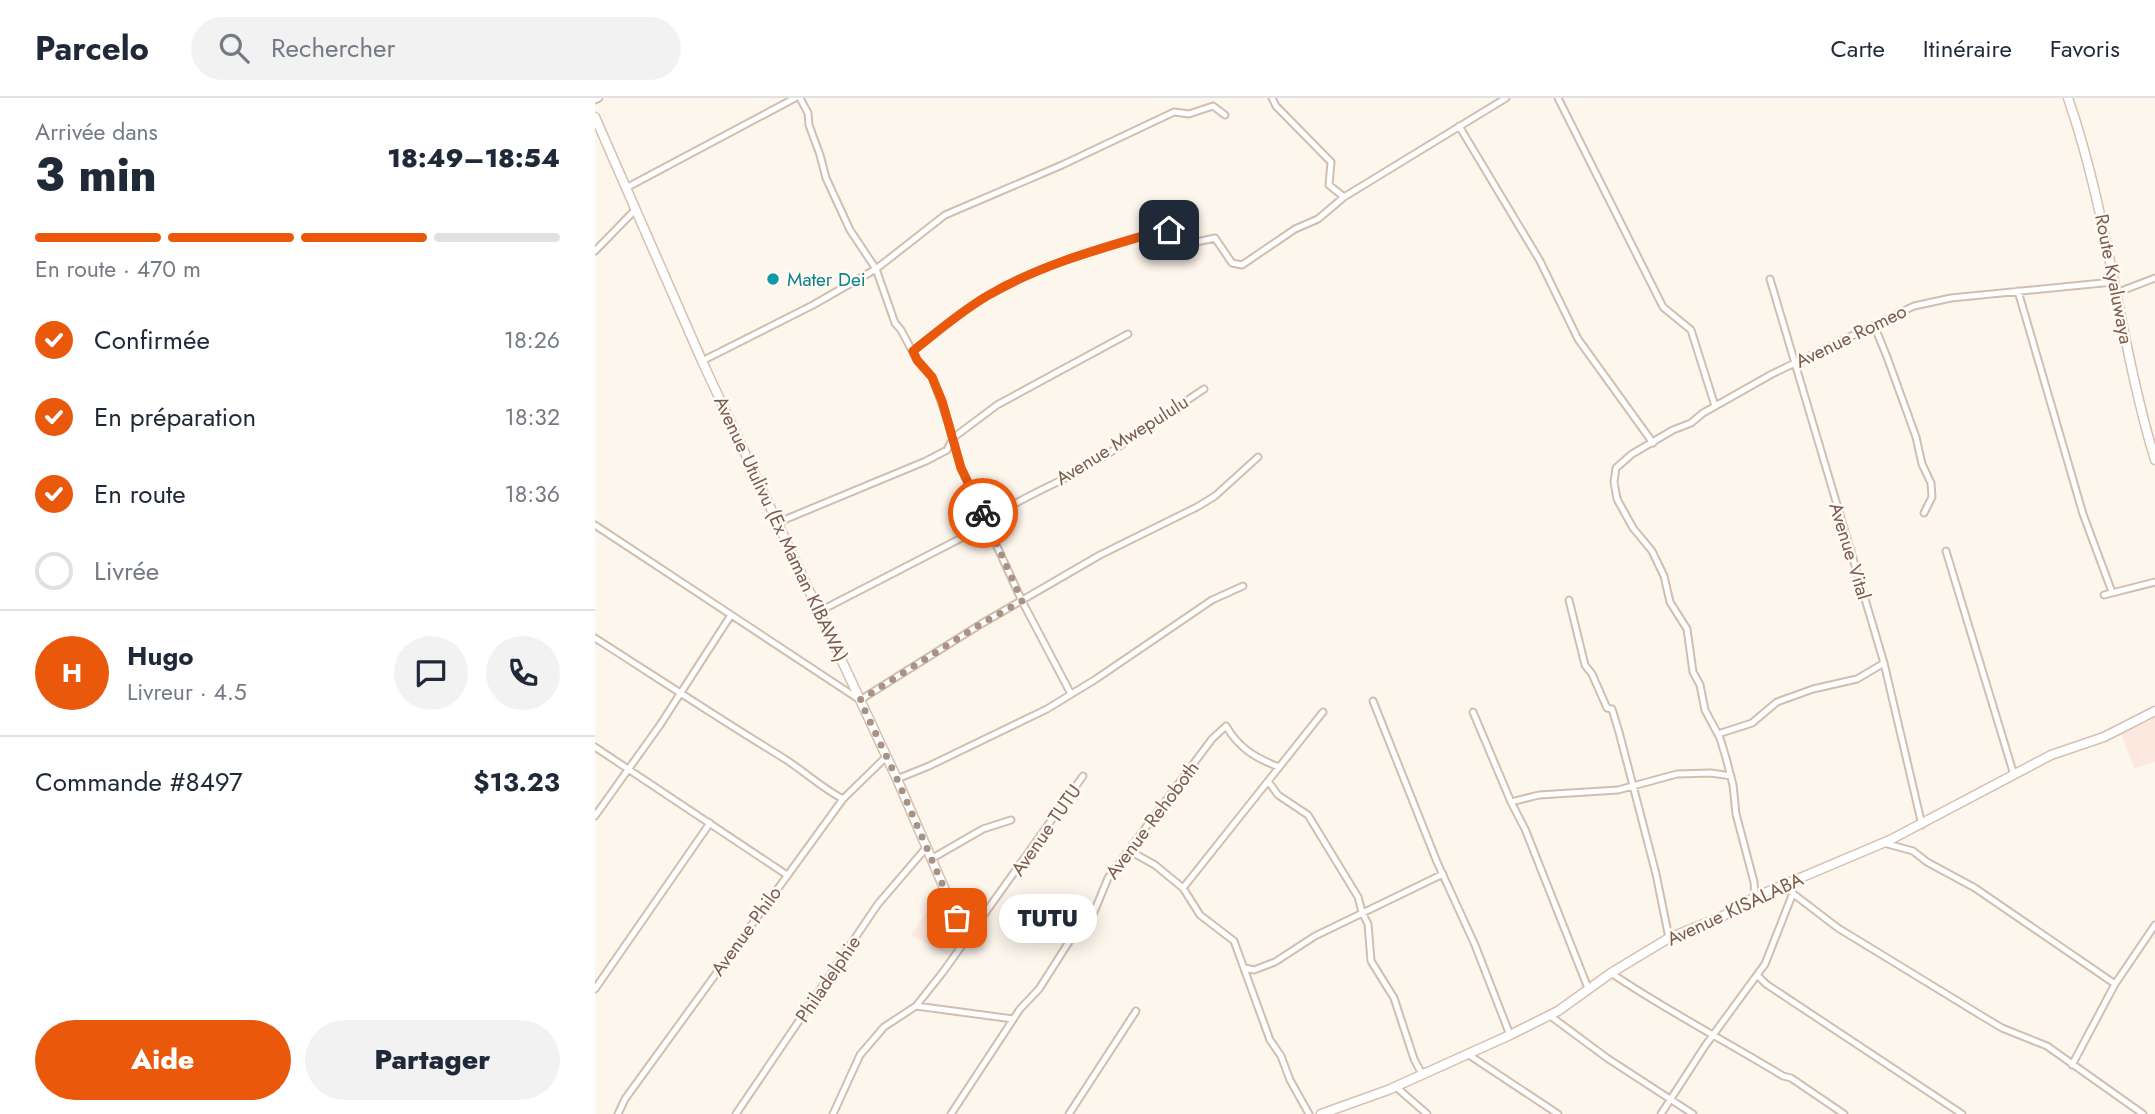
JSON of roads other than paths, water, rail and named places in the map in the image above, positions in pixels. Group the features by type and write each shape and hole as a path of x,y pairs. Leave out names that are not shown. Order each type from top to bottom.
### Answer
{"street":[{"path":"626,188 798,98 808,113 825,178 850,230 876,269 895,323 917,360 932,377 942,401 961,468 1022,601 1071,694"},
{"path":"1272,98 1331,162 1329,185 1344,197"},
{"path":"913,351 985,297 1017,279 1064,261 1163,230 1169,230 1182,245 1216,238 1232,263 1242,265 1295,229 1318,219 1344,197 1506,98"},
{"path":"1558,98 1663,307 1691,330 1715,407"},
{"name":"Route Kyaluwaya","path":"2069,98 2093,179 2143,420 2155,460"},
{"path":"702,361 813,305 876,269 945,215 1062,165 1174,112 1188,114 1213,106 1225,115"},
{"name":"Avenue Utulivu (Ex Maman KIBAWA)","path":"595,117 702,361 897,779 967,941"},
{"path":"1459,126 1540,261 1578,339 1653,443"},
{"path":"595,251 635,210"},
{"path":"2116,293 2155,278"},
{"name":"Avenue Vital","path":"1770,279 1884,663 1922,825"},
{"name":"Avenue Romeo","path":"1718,734 1705,710 1700,685 1693,673 1687,629 1671,603 1663,572 1617,499 1614,482 1616,468 1632,454 1794,364 1914,306 1951,298 2113,282"},
{"path":"2018,291 2083,514 2112,593"},
{"path":"1874,326 1931,483 1932,497 1924,513"},
{"path":"779,522 947,450 953,438 997,405 1128,334"},
{"name":"Avenue Mwepululu","path":"820,611 973,532 986,521 1095,462 1203,389"},
{"path":"595,525 860,700 981,624 1100,555 1197,508 1215,496 1258,457"},
{"path":"1946,551 2014,775"},
{"path":"2104,595 2155,582"},
{"path":"897,779 1047,709 1212,600 1243,586"},
{"path":"1569,600 1585,665 1592,674 1607,708 1612,709 1634,785 1669,938"},
{"path":"595,817 731,615"},
{"path":"595,638 843,799"},
{"path":"1755,897 1754,882 1736,814 1731,776 1718,734 1752,723 1777,702 1813,689 1857,679 1884,663"},
{"path":"1373,701 1510,1035"},
{"name":"Avenue KISALABA","path":"1321,1114 1396,1087 1469,1055 1549,1015 1611,972 1669,938 1723,916 1755,897 1884,843 2051,755 2124,728 2155,711"},
{"path":"1183,888 1323,712"},
{"path":"1473,712 1511,803 1525,829 1588,988"},
{"name":"Avenue Rehoboth","path":"951,1114 1013,1019 1049,974 1074,934 1094,912 1108,878 1212,739 1226,726 1236,743 1256,758 1279,767"},
{"path":"595,747 787,875"},
{"name":"Avenue Philo","path":"618,1114 625,1099 843,799 886,757"},
{"path":"1511,803 1539,795 1608,791 1677,774 1711,773 1731,776"},
{"name":"Avenue TUTU","path":"833,1114 860,1055 884,1027 916,1006 967,941 1083,776"},
{"path":"1268,781 1278,795 1308,815 1358,897 1361,912 1368,924 1371,961 1394,998 1414,1059 1422,1074"},
{"path":"931,859 983,829 1011,820"},
{"path":"595,989 710,823"},
{"path":"1884,843 1913,851 1927,862 1975,888 2115,984"},
{"name":"Philadelphie","path":"736,1114 878,904 926,848"},
{"path":"1130,850 1183,888 1200,915 1234,941 1270,1040 1281,1056 1290,1080 1309,1114"},
{"path":"1245,968 1254,970 1275,962 1315,936 1443,874"},
{"path":"1783,886 1838,928 2002,1028 2037,1040 2143,1114"},
{"path":"1661,1114 1757,975 1773,948 1776,932 1793,893"},
{"path":"2071,1065 2115,984 2155,926"},
{"path":"1611,972 1653,1001 1783,1076 1791,1078 1844,1114"},
{"path":"1757,975 1766,984 1962,1114"},
{"path":"916,1006 1013,1019"},
{"path":"1069,1114 1136,1010"},
{"path":"1549,1015 1607,1058 1693,1114"},
{"path":"1469,1055 1558,1114"},
{"path":"1396,1087 1427,1114"}],"place":[{"name":"Mater Dei","path":"773,279"},
{"name":"TUTU","path":"957,918"}]}
